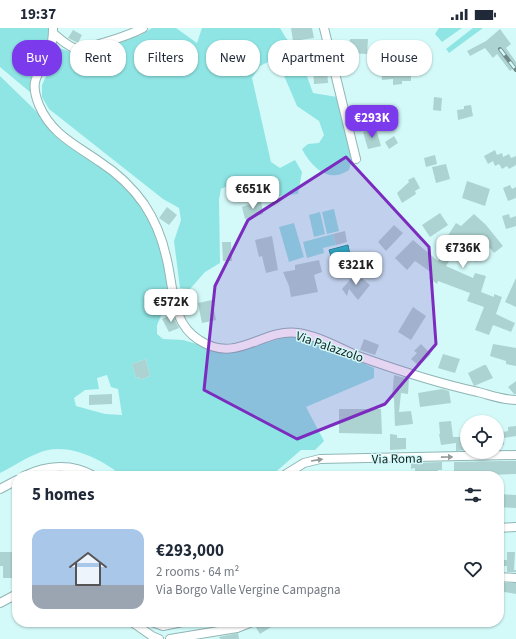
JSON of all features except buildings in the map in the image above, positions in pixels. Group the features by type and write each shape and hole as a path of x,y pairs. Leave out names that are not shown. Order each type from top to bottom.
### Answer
{"street":[{"path":"53,31 70,46 81,48 130,34 143,28"},
{"path":"324,28 356,159"},
{"name":"Via Palazzolo","path":"53,31 50,50 34,80 34,89 39,105 47,120 58,134 111,169 130,187 143,203 156,226 165,250 178,313 187,329 201,341 217,348 230,349 245,346 276,335 297,333 317,339 401,371 469,390 516,400"},
{"name":"Via Roma","path":"291,471 304,463 320,459 516,455"},
{"path":"36,471 57,467 82,471"},
{"path":"0,489 12,483"},
{"path":"504,528 516,527"},
{"path":"504,577 516,578"},
{"path":"0,603 12,597"},
{"path":"139,627 159,639"},
{"path":"170,639 238,627"}],"highlighted area":[{"path":"346,157 429,247 436,344 385,404 297,439 204,390 215,286 248,220"}],"shaded area":[{"path":"0,28 49,28 47,40 12,40 12,76 32,76 30,92 0,67"},
{"path":"152,28 176,28 193,40 134,40 134,76 198,76 198,40 202,28 280,28 288,40 268,40 268,62 260,66 260,40 206,40 206,76 253,76 252,78 271,162 280,168 295,160 302,172 298,194 280,196 256,195 242,184 227,186 221,189 219,200 220,263 205,272 190,289 180,288 174,241 181,220 179,208 163,199 49,109 42,97 42,85 46,76 62,76 62,49 70,52 70,76 126,76 126,40 141,35"},
{"path":"439,28 462,28 442,42 435,34"},
{"path":"473,28 483,28 449,53 446,49"},
{"path":"0,76 37,112 47,126 61,140 116,178 135,196 148,216 162,250 166,276 168,300 157,325 157,334 163,339 183,340 229,353 290,336 309,339 374,368 374,378 306,407 324,441 315,450 301,450 277,471 115,471 106,464 87,455 58,449 48,450 24,460 0,473","holes":["146,359 150,376 140,380 139,377 136,378 132,364","107,375 111,387 118,389 122,415 105,414 76,406 74,398 85,390 99,389 97,378"]},
{"path":"284,76 307,76 313,93 337,97 353,157 349,170 340,174 326,174 316,168 308,159 302,149 308,144 319,143 324,135 319,121 297,106"},
{"path":"334,209 339,231 327,234 322,212"},
{"path":"320,212 325,234 314,237 309,215"},
{"path":"294,223 304,257 289,262 279,227"},
{"path":"333,234 336,245 323,248 324,253 307,258 303,242"},
{"path":"348,245 350,255 339,259 332,259 329,250"},
{"path":"353,257 354,261 332,268 331,263"}],"railway":[{"path":"500,49 516,70"}]}
